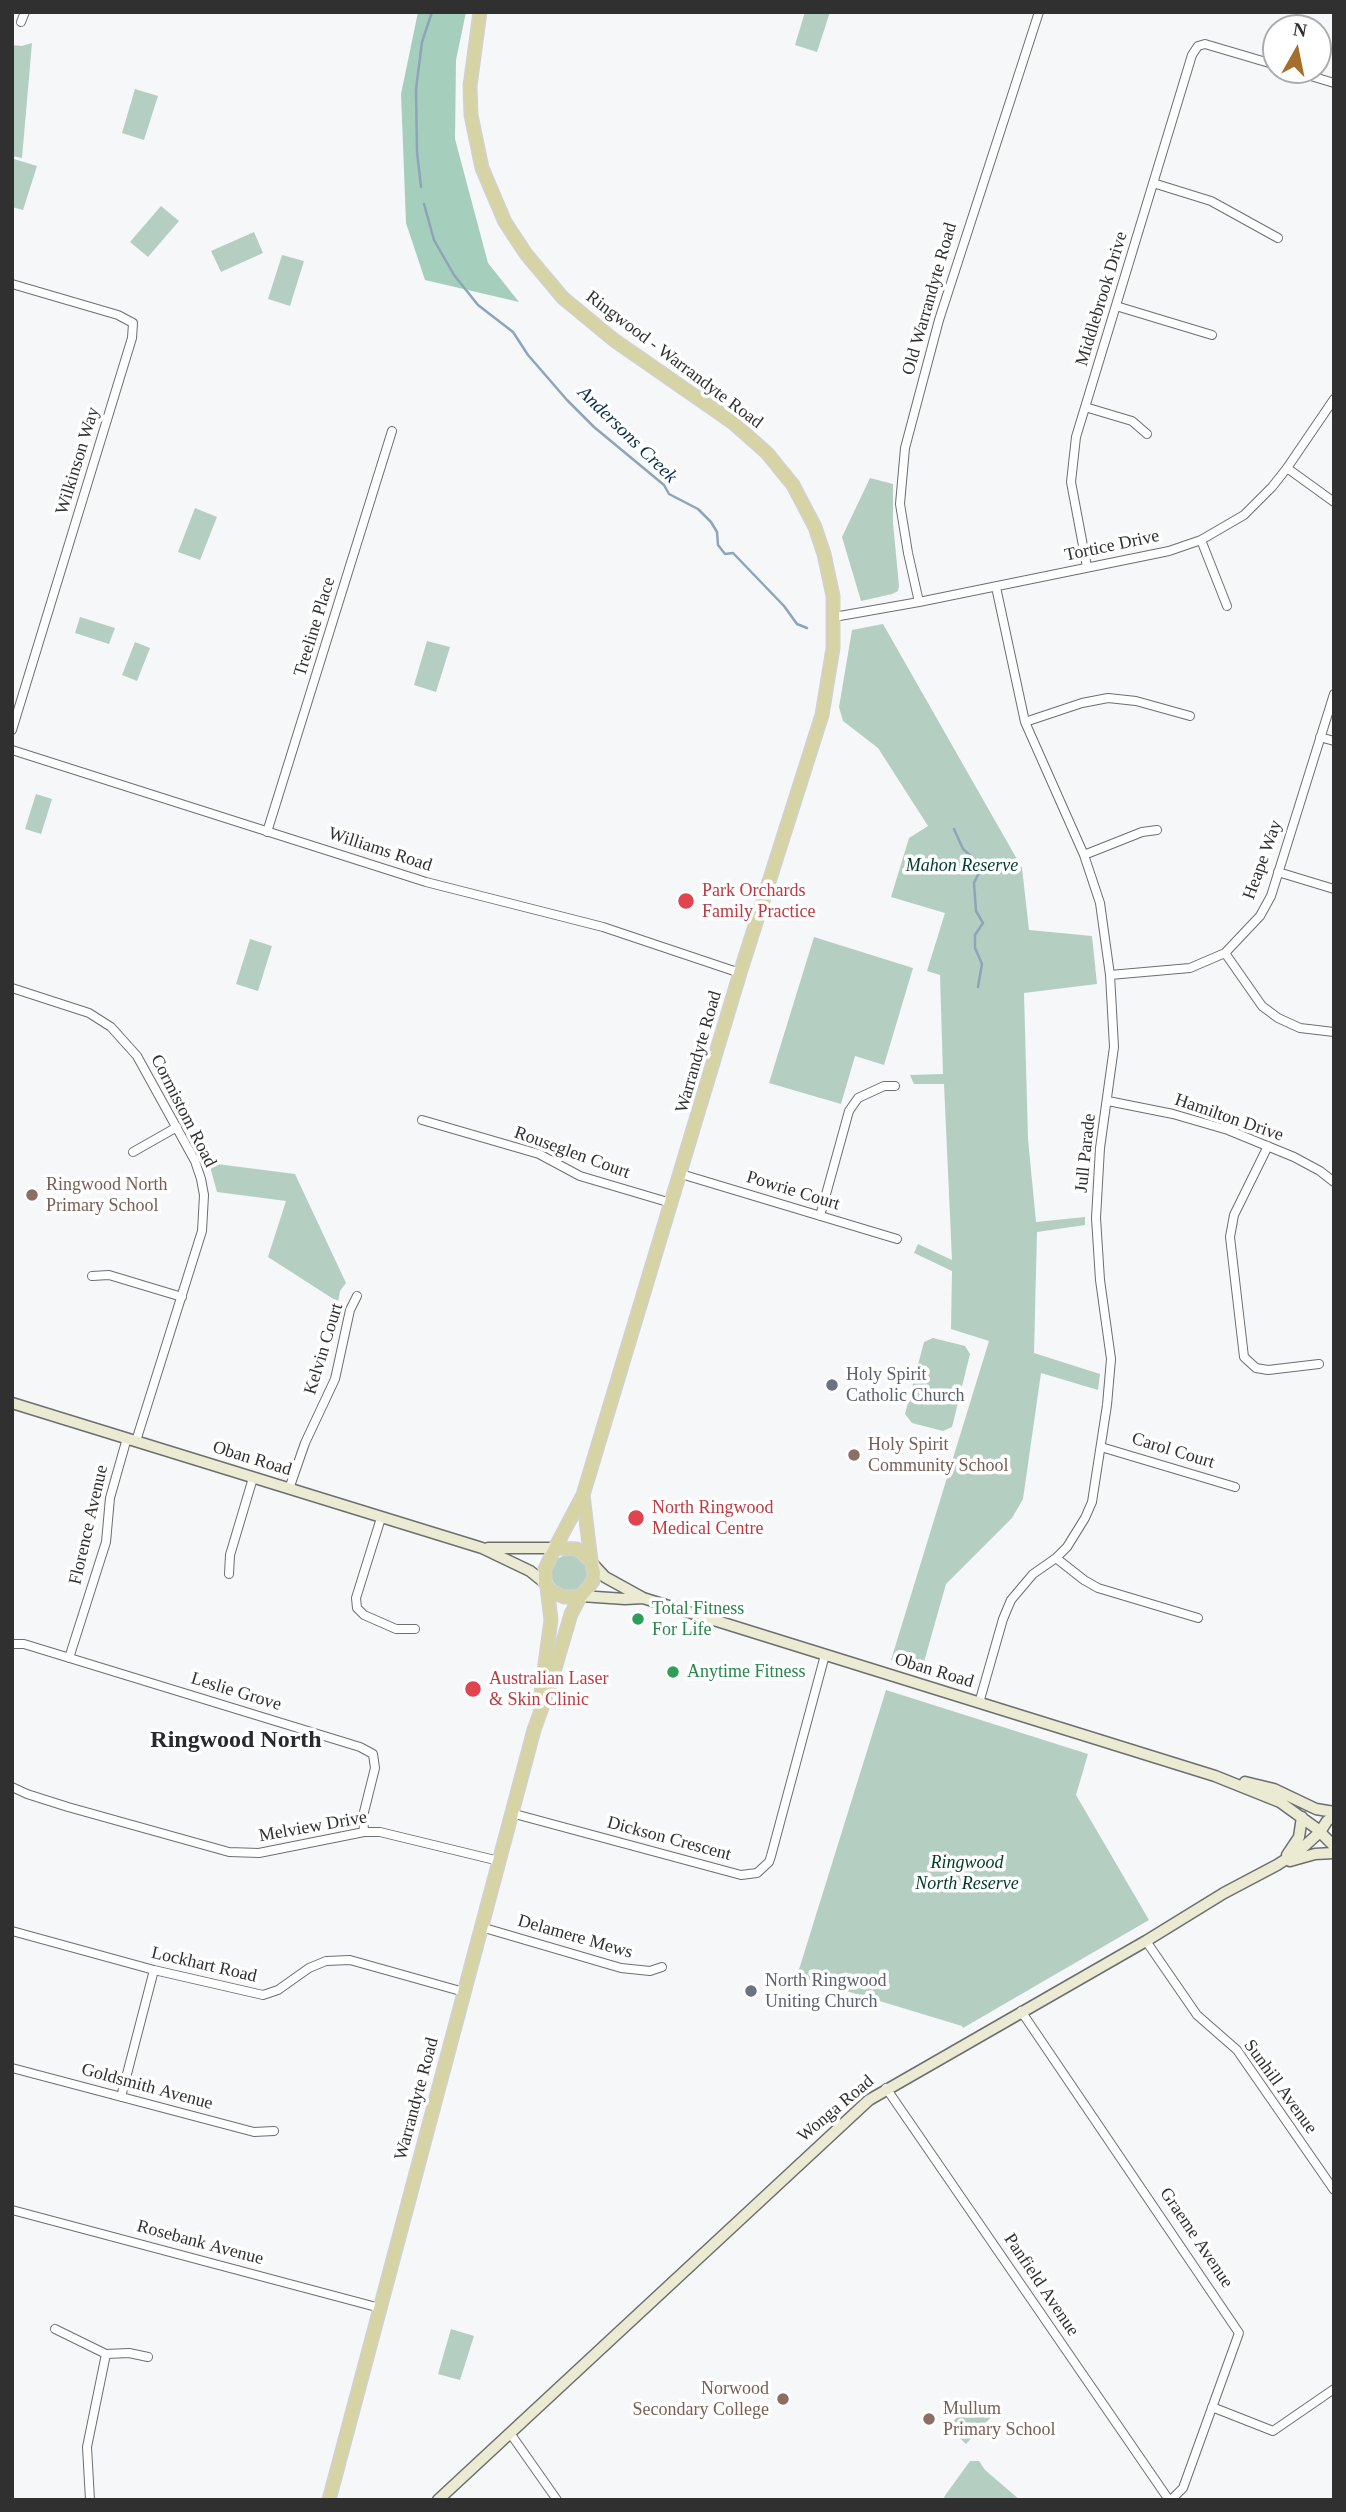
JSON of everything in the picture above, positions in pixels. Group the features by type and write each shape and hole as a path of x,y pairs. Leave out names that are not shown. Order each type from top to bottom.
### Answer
{"main road":[{"name":"Ringwood - Warrandyte Road","path":"480,12 470,86 471,115 482,168 505,222 526,254 563,298 614,340 732,422 767,453 793,485 815,527 830,579 834,617"},
{"name":"Warrandyte Road","path":"555,1548 583,1495 740,973 822,715 832,660 834,617"},
{"name":"Oban Road","path":"12,1403 482,1548 530,1571 546,1584"},
{"name":"Warrandyte Road","path":"583,1495 591,1562"},
{"name":"Oban Road","path":"482,1548 555,1548"},
{"path":"555,1548 576,1549 591,1562 593,1581 581,1596 571,1598 557,1595 546,1584 545,1569 555,1548"},
{"name":"Oban Road","path":"591,1562 605,1577 643,1598 1215,1776 1269,1797 1302,1817 1334,1846"},
{"name":"Warrandyte Road","path":"540,1707 551,1620 546,1584"},
{"name":"Warrandyte Road","path":"329,2500 540,1707 551,1682 571,1614 581,1596"},
{"name":"Oban Road","path":"581,1596 643,1598"},
{"name":"Oban Road","path":"1215,1776 1268,1787 1313,1808 1334,1814"},
{"name":"Wonga Road","path":"438,2500 859,2108 886,2088 1279,1863 1304,1847 1334,1814"},
{"path":"1279,1863 1299,1837 1302,1817"},
{"path":"1279,1863 1315,1854 1334,1853"}],"street":[{"path":"21,22 25,12"},
{"name":"Old Warrandyte Road","path":"919,602 900,504 905,448 949,288 1039,12"},
{"name":"Middlebrook Drive","path":"1087,567 1071,482 1076,437 1192,55 1198,46 1212,46 1262,61"},
{"path":"1153,183 1211,201 1278,239"},
{"name":"Wilkinson Way","path":"12,284 118,315 134,323 132,338 12,730"},
{"path":"1116,306 1212,335"},
{"name":"Tortice Drive","path":"834,617 1169,551 1201,540 1244,515 1287,468 1334,399"},
{"path":"1086,407 1132,421 1147,434"},
{"name":"Treeline Place","path":"267,832 392,431"},
{"path":"1287,468 1334,502"},
{"path":"1201,540 1227,606"},
{"name":"Jull Parade","path":"979,1703 1011,1600 1033,1574 1056,1558 1077,1532 1092,1502 1111,1359 1100,1280 1096,1209 1100,1148 1114,1047 1110,975 1100,903 1084,855 1025,722 996,587"},
{"name":"Heape Way","path":"1110,975 1190,968 1225,953 1260,916 1271,896 1334,694"},
{"path":"1025,722 1082,703 1108,698 1136,701 1190,716"},
{"path":"1320,737 1334,741"},
{"name":"Williams Road","path":"12,750 426,882 603,927 740,973"},
{"path":"1084,855 1142,832 1157,830"},
{"path":"1278,872 1334,889"},
{"path":"1225,953 1262,1006 1278,1018 1300,1028 1334,1032"},
{"name":"Cormistom Road","path":"12,988 89,1013 111,1027 137,1056 195,1161 204,1195 202,1231 132,1440"},
{"path":"820,1216 849,1111 858,1098 884,1086 895,1086"},
{"name":"Hamilton Drive","path":"1108,1101 1173,1114 1228,1130 1320,1171 1334,1182"},
{"name":"Rouseglen Court","path":"422,1121 539,1154 580,1176 671,1203"},
{"path":"133,1152 177,1127"},
{"path":"1268,1146 1234,1215 1230,1237 1244,1357 1256,1368 1268,1370 1319,1364"},
{"name":"Powrie Court","path":"681,1174 897,1239"},
{"path":"92,1276 109,1275 182,1297"},
{"name":"Kelvin Court","path":"289,1489 305,1443 335,1379 350,1310 357,1296"},
{"name":"Florence Avenue","path":"69,1658 106,1542 110,1498 132,1440"},
{"name":"Carol Court","path":"1101,1447 1235,1487"},
{"path":"229,1574 230,1555 253,1478"},
{"path":"381,1518 356,1598 357,1608 364,1615 396,1629 415,1629"},
{"path":"1056,1558 1098,1588 1198,1618"},
{"name":"Leslie Grove","path":"12,1644 24,1644 360,1746 373,1754 375,1768 363,1816 364,1832"},
{"name":"Dickson Crescent","path":"511,1813 741,1875 757,1873 769,1862 771,1856 824,1655"},
{"name":"Melview Drive","path":"12,1787 68,1807 229,1852 259,1853 364,1832 380,1832 499,1861"},
{"name":"Delamere Mews","path":"481,1927 621,1968 650,1971 662,1967"},
{"name":"Lockhart Road","path":"12,1931 154,1970 263,1994 278,1990 309,1968 326,1961 350,1960 464,1992"},
{"name":"Sunhill Avenue","path":"1146,1941 1197,2015 1237,2050 1334,2190"},
{"path":"121,2097 154,1970"},
{"name":"Graeme Avenue","path":"1021,2011 1237,2326 1239,2333 1183,2488 1170,2500"},
{"name":"Goldsmith Avenue","path":"12,2068 254,2132 274,2130"},
{"name":"Panfield Avenue","path":"886,2088 1170,2500"},
{"name":"Rosebank Avenue","path":"12,2210 380,2308"},
{"path":"55,2329 106,2354 129,2353 148,2357"},
{"path":"90,2500 87,2447 106,2354"},
{"path":"1212,2407 1273,2431 1334,2389"},
{"path":"510,2433 557,2500"}],"green space":[{"path":"418,12 466,12 456,60 455,139 488,263 519,302 425,280 406,223 401,94"},
{"path":"805,12 830,12 817,52 795,45"},
{"path":"32,43 22,158 12,156 12,45"},
{"path":"135,89 158,96 144,140 122,133"},
{"path":"14,159 37,166 23,210 12,207"},
{"path":"161,206 179,221 148,257 130,242"},
{"path":"254,232 263,253 221,272 211,251"},
{"path":"282,255 304,261 290,306 268,299"},
{"path":"870,478 893,484 893,523 899,586 898,591 892,594 861,601 842,537"},
{"path":"195,508 217,517 200,560 178,552"},
{"path":"80,617 115,628 109,644 75,633"},
{"name":"Mahon Reserve","path":"883,624 1022,868 1029,930 1092,936 1097,984 1024,993 1028,1139 1036,1222 1085,1217 1085,1225 1037,1232 1034,1353 1100,1374 1098,1390 1041,1373 1023,1499 1012,1518 946,1584 922,1669 891,1660 989,1341 951,1329 952,1271 914,1253 918,1244 952,1260 944,1084 914,1084 910,1075 943,1074 940,975 927,971 945,913 891,897 909,838 928,826 878,748 843,721 839,707 852,630"},
{"path":"427,641 450,647 436,692 414,685"},
{"path":"135,642 150,648 137,681 122,675"},
{"path":"36,794 52,799 41,834 25,829"},
{"path":"814,937 913,968 884,1065 855,1056 841,1104 769,1083"},
{"path":"250,939 272,946 258,991 236,984"},
{"path":"209,1163 295,1174 346,1283 340,1291 338,1302 268,1257 286,1201 217,1192"},
{"path":"933,1338 965,1346 970,1354 952,1427 943,1431 912,1423 905,1414 924,1342"},
{"path":"569,1555 582,1560 587,1573 582,1586 569,1591 556,1586 551,1573 556,1560"},
{"name":"Ringwood North Reserve","path":"886,1690 1088,1754 1076,1795 1149,1920 963,2028 797,1976"},
{"path":"451,2329 474,2336 460,2380 438,2374"},
{"path":"976,2397 994,2414 966,2444 948,2427"},
{"path":"970,2461 979,2461 985,2470 1020,2500 946,2500 944,2497"}],"waterway":[{"name":"Andersons Creek","path":"421,187 417,152 416,89 422,42 432,12"},
{"name":"Andersons Creek","path":"424,204 434,240 454,275 478,305 513,332 528,355 594,427 664,485 669,494 698,509 711,522 717,532 718,545 725,554 733,553 784,606 797,624 807,628"},
{"name":"Andersons Creek","path":"954,829 963,849 982,866 974,883 976,911 983,923 975,935 975,948 982,964 978,987"}],"place":[{"name":"Park Orchards Family Practice","path":"686,901"},
{"name":"Ringwood North Primary School","path":"32,1195"},
{"name":"Holy Spirit Catholic Church","path":"832,1385"},
{"name":"Holy Spirit Community School","path":"854,1455"},
{"name":"North Ringwood Medical Centre","path":"636,1518"},
{"name":"Total Fitness For Life","path":"638,1619"},
{"name":"Anytime Fitness","path":"673,1672"},
{"name":"Australian Laser & Skin Clinic","path":"473,1689"},
{"name":"North Ringwood Uniting Church","path":"751,1991"},
{"name":"Norwood Secondary College","path":"783,2399"},
{"name":"Mullum Primary School","path":"929,2419"}],"district":[{"name":"Ringwood North","path":"236,1741"}]}
